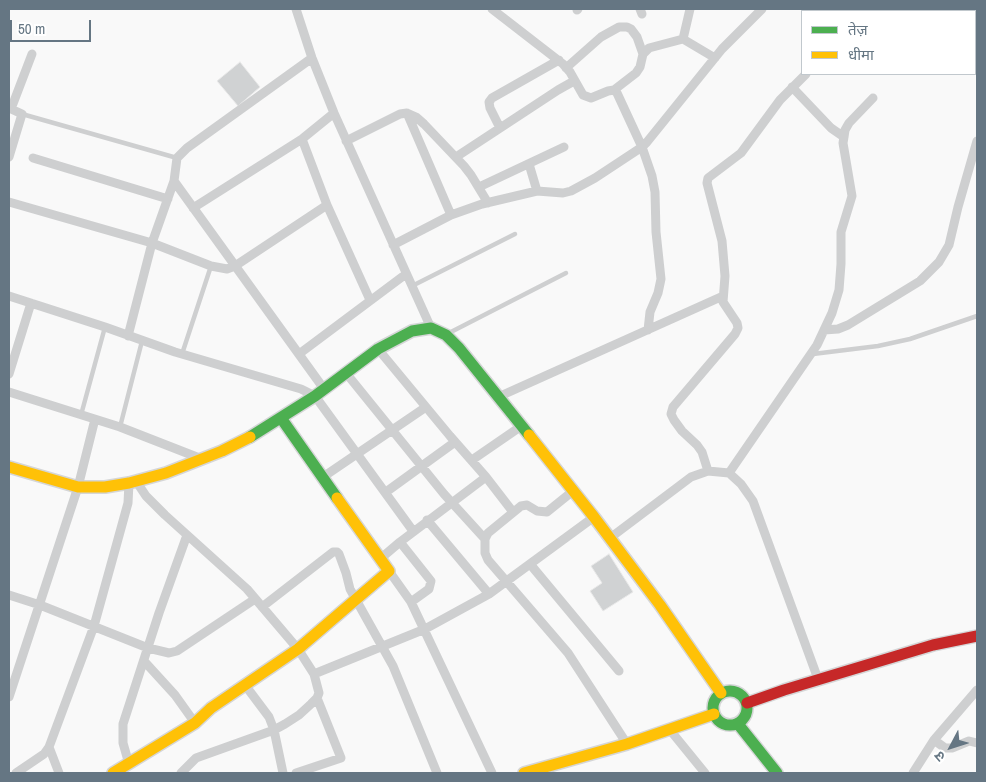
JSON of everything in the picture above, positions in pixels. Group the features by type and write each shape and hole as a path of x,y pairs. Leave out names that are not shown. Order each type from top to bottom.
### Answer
{"main road":[{"path":"9,467 78,487 105,487 133,482 202,459 249,438 319,392 378,349 412,331 431,328 446,335 594,517 660,605 721,693"},
{"path":"113,773 195,723 212,708 298,648 389,571 281,418"},
{"path":"747,703 818,679 934,645 977,636"},
{"path":"730,690 737,691 743,696 747,703 747,713 744,720 738,724 727,725 721,723 714,714 713,705 715,698 721,693 730,690"},
{"path":"524,773 540,771 627,744 714,714"},
{"path":"738,724 776,773"}],"street":[{"path":"296,9 312,58 334,113 431,328"},
{"path":"492,9 559,60 580,92 586,97 591,98 614,90 636,73 640,67 643,54 649,48 683,39 715,58"},
{"path":"683,39 690,9"},
{"path":"393,245 451,215 488,203 537,191 563,193 571,191 642,147 739,30 762,9"},
{"path":"566,68 601,38 619,28 627,27 631,29 637,37 643,54"},
{"path":"9,157 22,114 10,108 32,54"},
{"path":"128,336 152,243 174,181 177,158 187,148 312,58"},
{"path":"500,128 490,108 489,102 492,98 559,60"},
{"path":"708,471 702,452 682,431 671,414 673,407 738,328 737,323 723,302 725,276 722,241 706,183 708,178 741,153 766,118 792,87 805,75"},
{"path":"456,157 574,81"},
{"path":"792,87 831,128 844,137"},
{"path":"614,90 642,147 652,176 655,192 656,232 661,279 658,294 650,312 648,330"},
{"path":"729,474 811,354 832,313 839,290 841,232 852,196 843,143 844,137 849,123 873,98"},
{"path":"193,208 302,139 334,113"},
{"path":"346,141 400,114 407,113 416,117 424,124 456,157 472,175 488,203"},
{"path":"407,113 451,215"},
{"path":"302,139 327,205 370,300"},
{"path":"824,330 838,329 848,325 920,281 939,262 950,245 958,206 977,141"},
{"path":"479,187 564,147"},
{"path":"33,158 168,199"},
{"path":"529,164 537,191"},
{"path":"174,181 299,354 319,392 358,454 413,531"},
{"path":"9,202 152,243 211,266 227,269 235,266 327,205"},
{"path":"299,354 406,274"},
{"path":"9,296 182,354 301,389 319,392"},
{"path":"498,397 723,296"},
{"path":"9,374 31,303"},
{"path":"378,349 455,442 486,476 513,512"},
{"path":"346,373 452,502 485,539"},
{"path":"9,392 120,426 202,459"},
{"path":"323,476 426,407"},
{"path":"9,697 78,487 95,419"},
{"path":"472,460 520,427"},
{"path":"386,492 455,442"},
{"path":"610,538 691,477 708,471 729,474 741,484 753,501 818,679"},
{"path":"380,559 413,531 486,476"},
{"path":"133,482 187,535 247,589 298,648 314,674 319,693 318,698 341,758 296,773"},
{"path":"16,773 44,754 49,748 94,626 133,482"},
{"path":"573,491 547,512 537,512 527,505 521,506 488,533 485,539 485,553 488,560 568,653 627,744"},
{"path":"314,674 425,629 489,594 505,580 594,517"},
{"path":"428,520 489,594"},
{"path":"129,764 122,733 159,613 187,535"},
{"path":"400,542 431,582 429,589 412,602"},
{"path":"262,607 333,552 336,552 341,557 350,589 393,666 437,773"},
{"path":"530,564 618,671"},
{"path":"389,571 412,602 492,773"},
{"path":"9,595 40,605 148,648 169,653 177,651 255,599"},
{"path":"144,661 175,695 195,723"},
{"path":"245,685 269,717 274,730 283,773"},
{"path":"913,773 934,740 977,690"},
{"path":"181,773 196,758 274,730 299,715 318,698"},
{"path":"670,730 706,773"},
{"path":"934,740 945,748 952,748 969,740 977,743"},
{"path":"49,748 59,773"}],"lane":[{"path":"22,114 177,158"},
{"path":"412,286 515,234"},
{"path":"182,354 211,266"},
{"path":"446,335 566,273"},
{"path":"811,354 878,346 910,339 977,316"},
{"path":"81,415 105,327"},
{"path":"120,426 142,341"}],"building":[{"path":"240,62 260,87 238,106 217,81"},
{"path":"609,554 633,592 603,611 590,591 602,583 591,566"}],"traffic: fast":[{"path":"250,437 315,396 378,349 412,331 431,328 446,335 459,348 529,435"},
{"path":"281,418 337,498"},
{"path":"730,691 737,692 742,696 746,701 747,708 746,715 742,720 737,724 730,725 723,724 718,720 714,715 713,708 714,701 718,696 723,692 730,691"},
{"path":"738,724 777,773"}],"traffic: slow":[{"path":"529,435 660,605 721,693"},
{"path":"9,467 78,487 105,487 166,473 222,451 250,437"},
{"path":"113,773 195,723 211,708 298,649 389,571 337,498"},
{"path":"524,773 627,744 714,714"}],"traffic: jam":[{"path":"747,703 933,645 977,636"}]}
